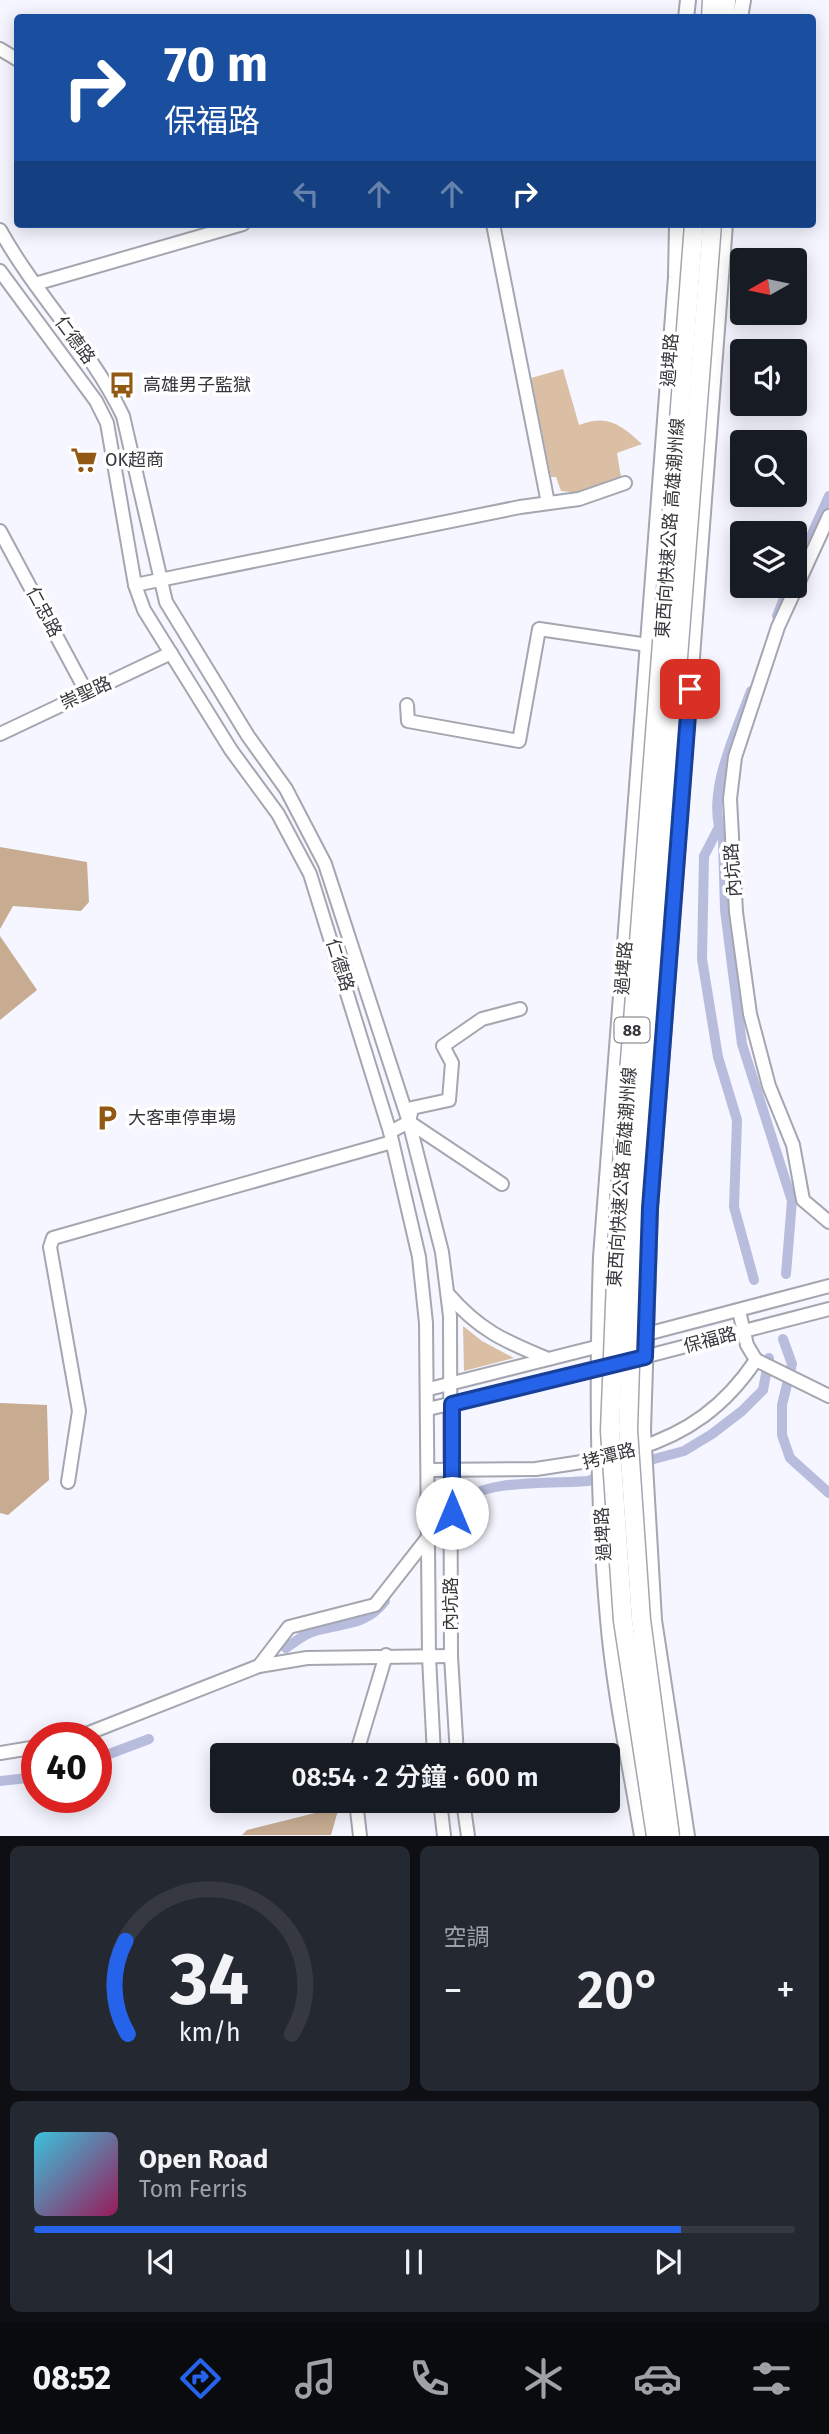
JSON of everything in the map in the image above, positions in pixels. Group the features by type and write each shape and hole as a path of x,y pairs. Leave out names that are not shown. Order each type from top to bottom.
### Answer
{"highway":[{"name":"東西向快速公路 高雄潮州線","path":"656,1836 622,1621 610,1431 619,1204 693,228"},
{"name":"東西向快速公路 高雄潮州線","path":"670,1836 641,1620 628,1430 635,1206 712,228"}],"main road":[{"path":"724,9 743,0"},
{"name":"過埤路","path":"642,1836 608,1621 599,1464 598,1346 601,1257 677,277 677,228"},
{"path":"687,1836 654,1620 644,1450 645,1357 650,1208 725,228"}],"street":[{"path":"35,284 229,228"},
{"path":"494,228 548,503"},
{"name":"仁德路","path":"0,230 111,390 123,416 166,602 248,736 286,789 325,864 409,1122 442,1252 448,1294 452,1383"},
{"name":"仁德路","path":"0,271 96,401 107,423 135,584 144,610 232,750 278,814 310,874 391,1137 419,1257 429,1389"},
{"path":"135,584 579,499 625,483"},
{"name":"內坑路","path":"829,516 773,640 735,757 730,799 736,912 750,1014 769,1086 793,1145 803,1200 829,1222"},
{"name":"仁忠路","path":"0,531 87,693"},
{"path":"407,705 408,721 519,741 538,629 648,645"},
{"name":"崇聖路","path":"0,734 171,653"},
{"path":"68,1482 79,1411 50,1247 54,1238 391,1137 409,1122 412,1108 449,1100 452,1063 443,1046 482,1019 520,1009"},
{"path":"409,1122 502,1184"},
{"name":"保福路","path":"429,1389 829,1286"},
{"path":"448,1294 478,1326 499,1339 548,1359"},
{"name":"保福路","path":"428,1409 598,1369 829,1309"},
{"path":"739,1311 744,1331 758,1362 829,1396"},
{"name":"拷潭路","path":"429,1469 536,1469 599,1464 644,1450 693,1426 733,1390 758,1362"},
{"name":"內坑路","path":"452,1383 450,1656 456,1743"},
{"name":"內坑路","path":"429,1389 429,1657 433,1743"},
{"path":"259,1666 289,1627 375,1605 429,1536"},
{"path":"360,1743 386,1655"},
{"name":"內坑路","path":"112,1724 259,1666 307,1658 450,1656"},
{"path":"0,1753 21,1750"},
{"path":"357,1813 359,1836"},
{"path":"441,1813 444,1836"},
{"path":"465,1813 468,1836"}],"shaded area":[{"path":"563,369 579,425 598,421 613,423 642,444 617,453 621,477 581,493 561,491 556,477 551,477 531,378"},
{"path":"0,847 87,862 89,902 81,911 13,906 0,929"},
{"path":"0,936 37,990 0,1020"},
{"path":"463,1326 482,1341 514,1358 464,1371"},
{"path":"0,1403 47,1405 49,1480 8,1515 0,1513"},
{"path":"315,1813 337,1813 331,1835 242,1835 247,1830"}],"waterway":[{"path":"807,545 829,496"},
{"path":"777,616 784,598"},
{"path":"751,691 724,764 717,803 718,822 723,839 725,910 742,1044 792,1201 786,1274"},
{"path":"718,829 704,856 702,959 718,1057 737,1120 734,1207 754,1280"},
{"path":"783,1339 792,1364 782,1405 782,1435 790,1458 829,1493"},
{"path":"639,1463 684,1451 742,1411 763,1390 769,1358"},
{"path":"461,1505 469,1496 499,1486 588,1481 604,1475"},
{"path":"286,1648 311,1632 362,1619 385,1601"},
{"path":"112,1753 149,1739"},
{"path":"0,1781 21,1779"}],"place":[{"name":"高雄男子監獄","path":"122,385"},
{"name":"OK超商","path":"84,460"},
{"name":"大客車停車場","path":"107,1118"}],"route":[{"path":"452,1513 452,1404 645,1357 650,1208 690,689"}]}
